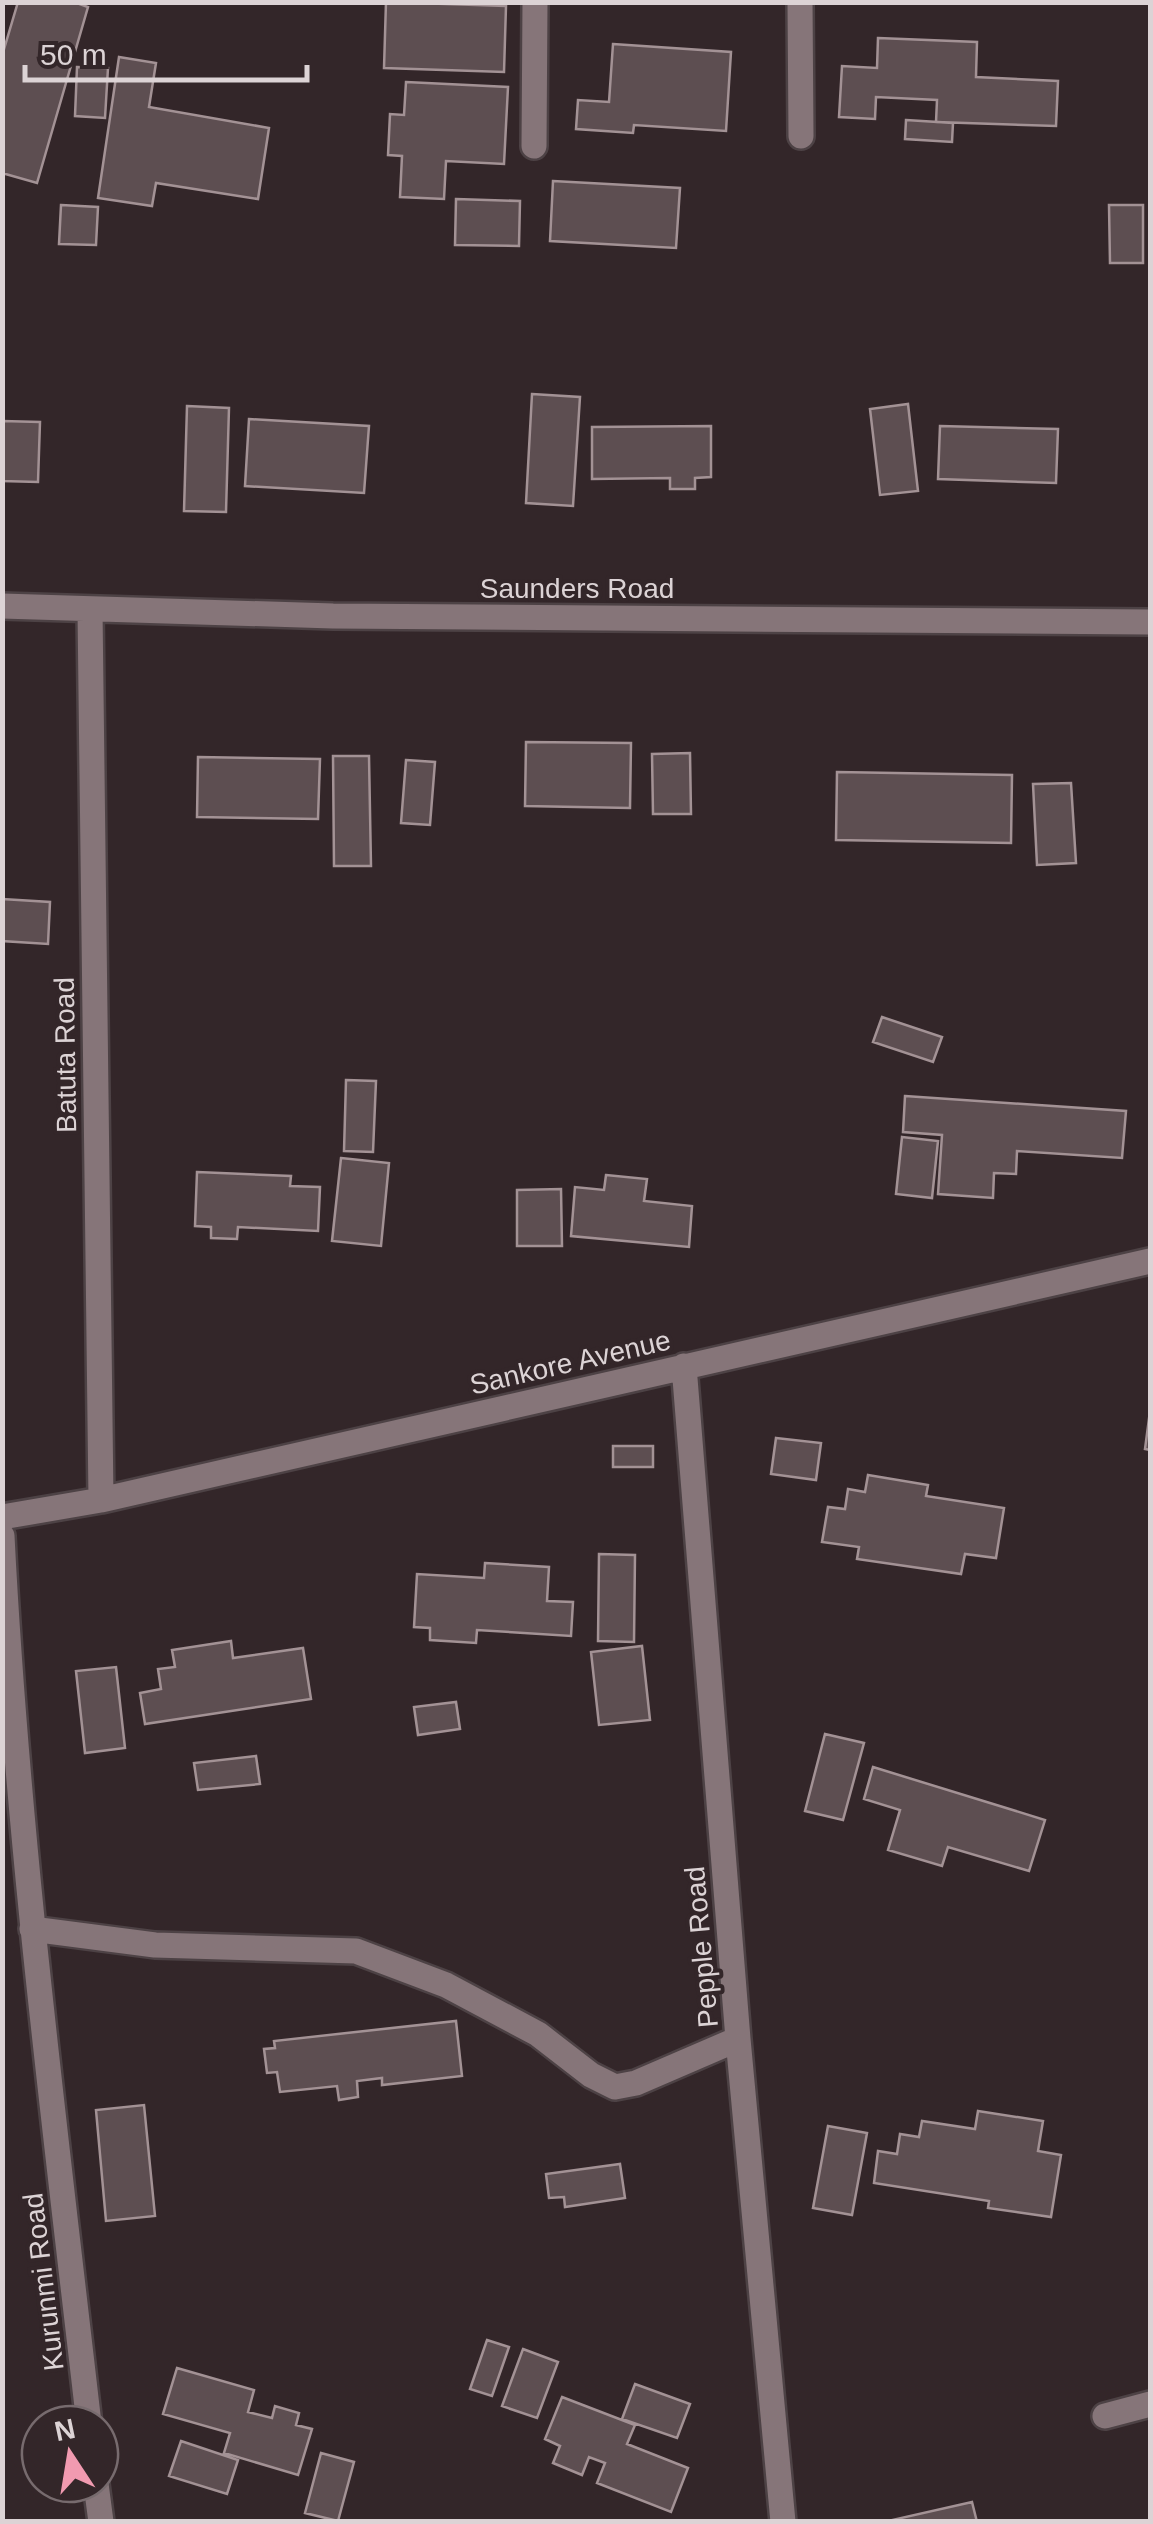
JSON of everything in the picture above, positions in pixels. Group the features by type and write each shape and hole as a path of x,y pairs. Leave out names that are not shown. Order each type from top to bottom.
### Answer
{"street":[{"path":"534,146 535,2"},
{"path":"800,2 801,136"},
{"name":"Saunders Road","path":"2,606 354,616 1150,622"},
{"name":"Batuta Road","path":"90,610 101,1500"},
{"name":"Sankore Avenue","path":"2,1517 101,1500 1150,1261"},
{"name":"Pepple Road","path":"684,1366 738,2038 783,2522"},
{"name":"Kurunmi Road","path":"2,1536 11,1714 87,2404"},
{"path":"32,1929 155,1945 356,1950 446,1985 538,2034 591,2076 615,2087 636,2083 738,2038"},
{"path":"1105,2416 1150,2404"}],"building":[{"path":"18,2 74,2 88,7 37,183 2,173 2,56"},
{"path":"386,2 506,6 504,72 384,68"},
{"path":"878,38 977,42 976,77 1058,81 1056,126 936,122 937,100 876,97 875,119 839,117 842,66 877,68"},
{"path":"613,44 731,52 726,131 634,125 633,133 576,129 578,100 609,102"},
{"path":"119,57 156,63 149,107 269,128 258,199 156,183 152,206 98,198"},
{"path":"77,67 108,68 105,118 75,116"},
{"path":"406,82 508,87 504,164 446,161 444,199 400,197 402,156 388,155 390,114 404,115"},
{"path":"906,120 953,123 952,142 905,139"},
{"path":"553,181 680,188 676,248 550,241"},
{"path":"456,199 520,201 519,246 455,245"},
{"path":"61,205 98,207 96,245 59,244"},
{"path":"1109,205 1143,205 1143,263 1110,263"},
{"path":"532,394 580,397 573,506 526,503"},
{"path":"908,404 918,491 880,495 870,409"},
{"path":"187,406 229,408 226,512 184,511"},
{"path":"249,419 369,426 364,493 245,486"},
{"path":"2,421 40,422 38,482 2,481"},
{"path":"711,426 711,477 695,478 695,489 670,489 670,478 592,479 592,427"},
{"path":"940,426 1058,429 1056,483 938,479"},
{"path":"526,742 631,743 630,808 525,806"},
{"path":"690,753 691,814 653,814 652,754"},
{"path":"333,756 369,756 371,866 334,866"},
{"path":"198,757 320,759 318,819 197,817"},
{"path":"406,760 435,762 430,825 401,823"},
{"path":"837,772 1012,775 1011,843 836,840"},
{"path":"1071,783 1076,863 1037,865 1033,784"},
{"path":"2,899 50,902 48,944 2,941"},
{"path":"882,1017 942,1037 933,1062 873,1042"},
{"path":"346,1080 376,1081 373,1152 344,1151"},
{"path":"905,1096 1126,1111 1122,1158 1017,1151 1016,1174 994,1173 993,1198 938,1194 942,1135 903,1132"},
{"path":"902,1137 938,1141 932,1198 896,1194"},
{"path":"341,1158 389,1163 381,1246 332,1241"},
{"path":"197,1172 291,1176 290,1186 320,1187 318,1231 238,1227 237,1239 211,1238 211,1227 195,1226"},
{"path":"606,1175 647,1179 644,1201 692,1206 689,1247 571,1236 575,1187 604,1190"},
{"path":"561,1189 562,1246 517,1246 517,1190"},
{"path":"1150,1411 1150,1450 1145,1449"},
{"path":"776,1438 821,1443 816,1480 771,1474"},
{"path":"613,1446 653,1446 653,1467 613,1467"},
{"path":"868,1475 928,1485 926,1496 1004,1508 996,1558 965,1554 961,1574 857,1559 859,1547 822,1542 828,1507 845,1509 848,1489 865,1492"},
{"path":"599,1554 635,1555 634,1642 598,1641"},
{"path":"485,1563 549,1567 547,1601 573,1602 571,1636 477,1630 476,1643 430,1640 430,1628 414,1627 417,1574 484,1578"},
{"path":"231,1641 233,1658 303,1648 311,1699 145,1724 140,1693 161,1689 158,1669 175,1667 172,1650"},
{"path":"642,1646 650,1720 599,1725 591,1652"},
{"path":"116,1667 125,1748 85,1753 76,1671"},
{"path":"456,1702 460,1729 418,1735 414,1707"},
{"path":"825,1734 864,1743 843,1820 805,1811"},
{"path":"256,1756 260,1784 198,1790 194,1763"},
{"path":"873,1767 1045,1820 1029,1871 948,1847 942,1866 888,1850 900,1810 864,1799"},
{"path":"456,2021 462,2076 382,2085 382,2078 357,2081 358,2097 339,2100 337,2086 280,2092 277,2072 267,2073 264,2049 275,2048 274,2041"},
{"path":"144,2105 155,2216 106,2221 96,2110"},
{"path":"978,2111 1043,2121 1038,2151 1061,2155 1051,2217 988,2208 989,2201 874,2183 878,2151 897,2154 900,2134 919,2137 922,2121 975,2129"},
{"path":"828,2126 867,2133 852,2215 813,2208"},
{"path":"620,2164 625,2198 565,2207 564,2197 549,2198 546,2174"},
{"path":"487,2340 509,2347 492,2396 470,2389"},
{"path":"523,2349 558,2362 537,2418 502,2406"},
{"path":"177,2368 254,2390 248,2412 272,2418 275,2406 299,2413 296,2425 312,2429 298,2475 224,2453 230,2433 163,2414"},
{"path":"635,2384 690,2404 677,2438 622,2419"},
{"path":"562,2397 635,2425 627,2444 688,2468 671,2512 597,2483 605,2463 589,2457 582,2475 553,2463 560,2446 545,2439"},
{"path":"181,2441 238,2460 227,2494 169,2476"},
{"path":"321,2453 354,2462 338,2521 305,2513"},
{"path":"972,2502 977,2522 892,2520"}]}
